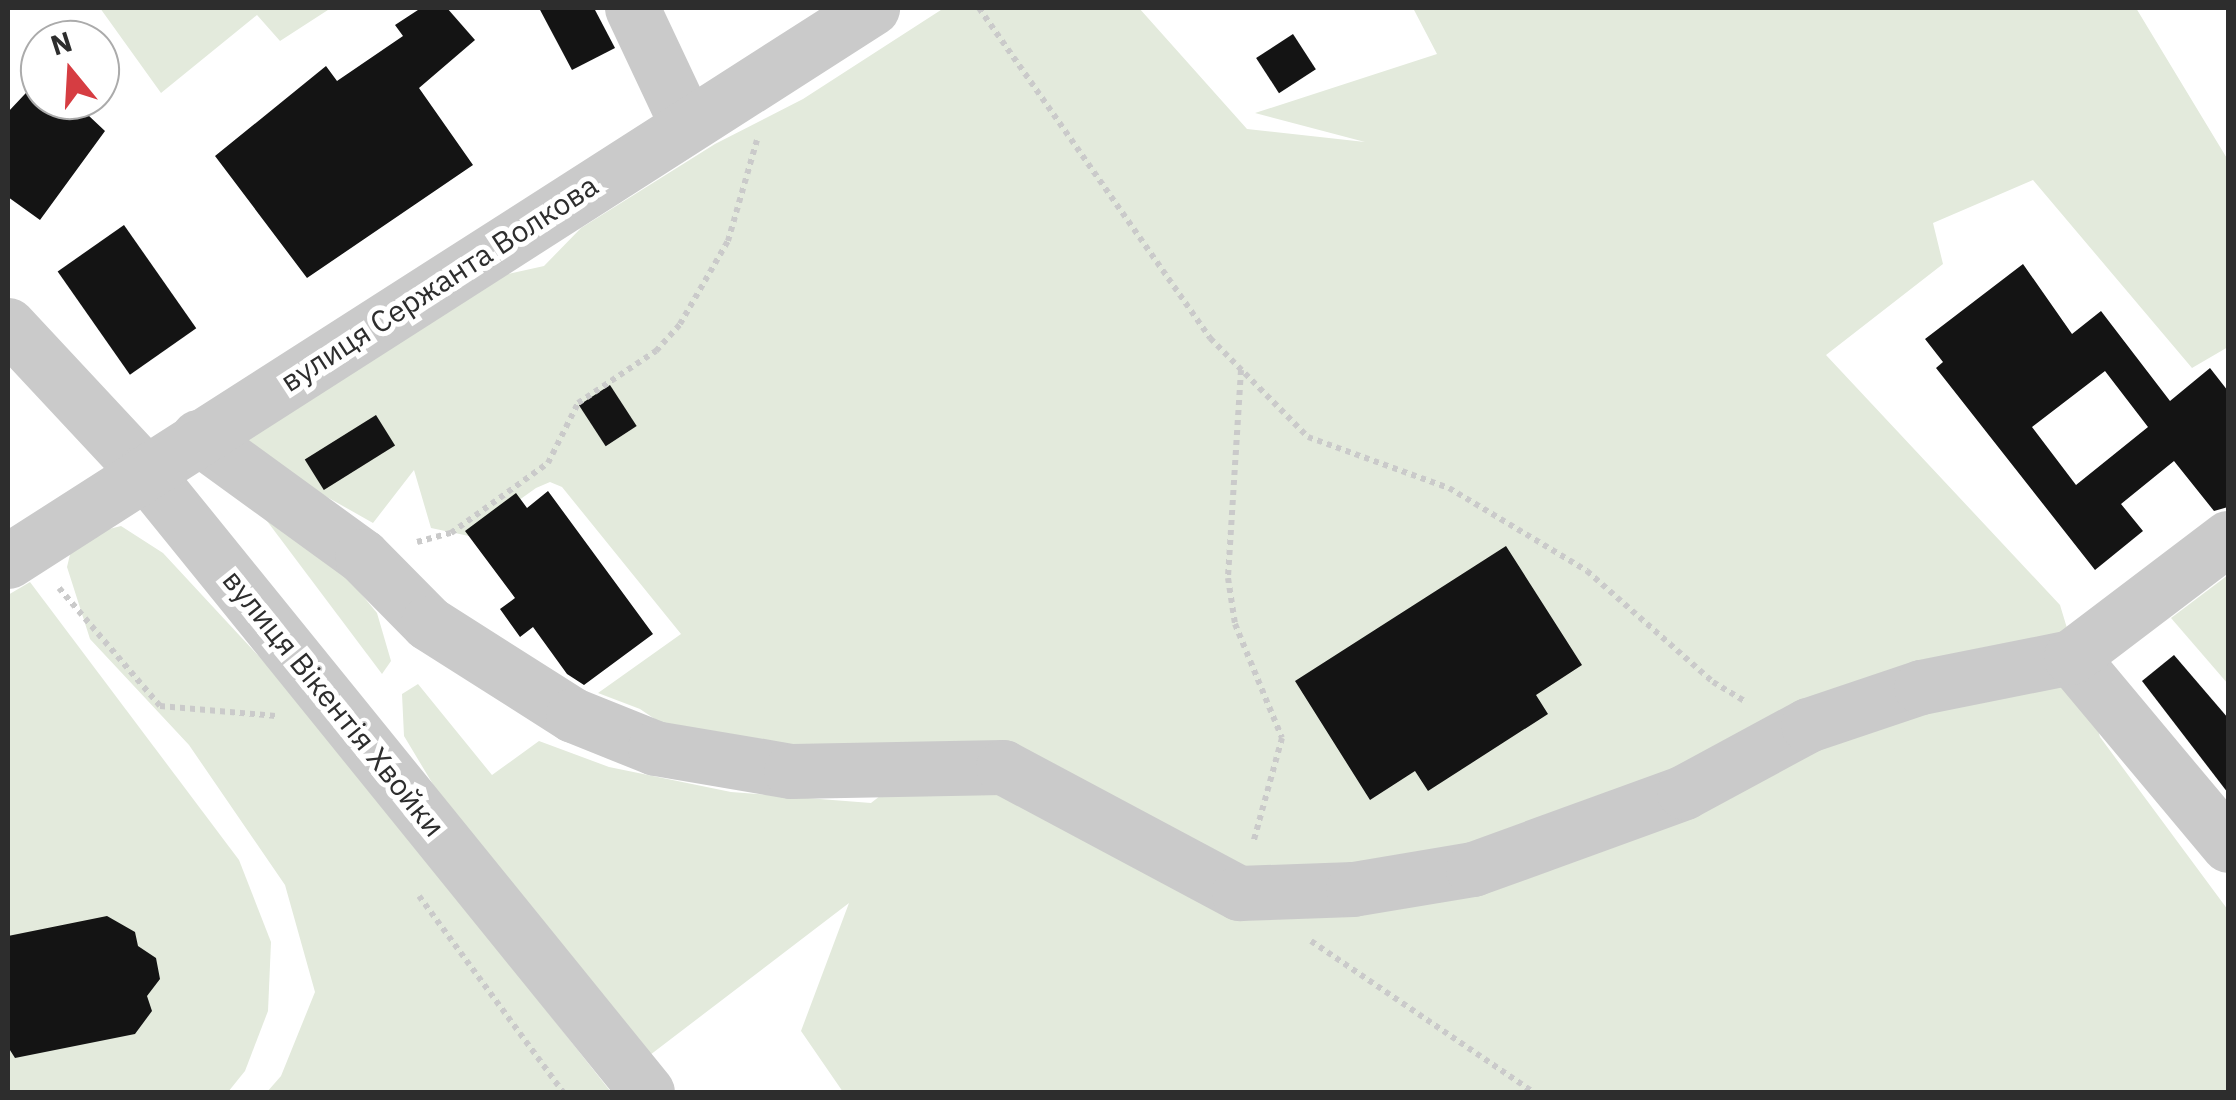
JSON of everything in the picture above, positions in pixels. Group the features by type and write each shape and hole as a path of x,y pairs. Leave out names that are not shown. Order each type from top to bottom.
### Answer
{"street":[{"path":"632,8 686,125"},
{"name":"вулиця Сержанта Волкова","path":"18,554 872,8"},
{"name":"вулиця Вікентія Хвойки","path":"8,325 144,471 647,1092"},
{"path":"198,437 362,556 428,623 573,716 656,748 791,772 1003,767 1240,892 1353,889 1473,868 1684,792 1796,732 1920,687 2071,657 2228,538"},
{"path":"2071,657 2228,845"}],"path":[{"path":"979,8 1210,338 1308,436 1449,488 1588,571 1713,682 1796,732"},
{"path":"362,556 450,532 548,463 578,403 656,351 680,324 728,241 776,69"},
{"path":"1240,892 1282,738 1235,624 1228,578 1241,370"},
{"path":"18,554 160,706 287,717"},
{"path":"414,889 564,1092"},
{"path":"1305,937 1533,1092"}],"shaded area":[{"path":"100,8 331,8 280,41 257,15 161,93 120,36 120,20 109,20"},
{"path":"944,8 1139,8 1247,129 1365,142 1255,113 1437,54 1413,8 2136,8 2228,160 2228,347 2192,368 2033,180 1933,223 1943,264 1826,355 2060,605 2100,737 2228,910 2228,1092 843,1092 801,1031 849,903 650,1055 455,821 404,736 402,694 418,684 492,775 539,741 609,767 731,792 871,803 948,743 808,751 677,734 640,709 598,693 681,634 562,487 550,482 536,488 469,536 431,528 414,470 373,523 228,441 486,279 544,266 581,228 715,144 803,99"},
{"path":"264,517 349,579 377,613 391,661 382,674"},
{"path":"121,526 163,553 306,707 611,1092 267,1092 281,1076 315,992 285,885 189,745 90,639 67,567 74,538"},
{"path":"2228,575 2228,684 2171,618"},
{"path":"30,582 239,860 271,942 268,1011 245,1071 228,1092 8,1092 8,595"}],"building":[{"path":"421,8 447,8 475,40 419,88 473,165 307,278 215,156 326,66 337,81 403,36 395,25"},
{"path":"539,8 594,8 615,48 572,70"},
{"path":"1293,34 1316,69 1279,93 1256,58"},
{"path":"20,99 20,120 93,120 105,131 40,220 8,197 8,112"},
{"path":"124,225 196,328 130,375 58,271"},
{"path":"2023,264 2072,334 2101,311 2170,401 2210,368 2228,391 2228,507 2214,511 2174,461 2121,504 2143,531 2095,570 1936,368 1943,362 1925,339","holes":["2105,371 2148,427 2076,485 2032,427"]},
{"path":"610,385 637,426 606,446 579,405"},
{"path":"376,415 395,446 324,490 305,460"},
{"path":"548,491 653,634 584,685 567,674 533,627 520,637 500,609 515,598 465,531 516,493 527,508"},
{"path":"1506,546 1582,665 1536,695 1548,714 1428,791 1415,771 1370,800 1295,681"},
{"path":"2174,655 2228,718 2228,793 2142,681"},
{"path":"107,916 135,932 138,946 156,958 160,979 147,996 152,1011 135,1034 15,1058 8,1047 8,936"}]}
